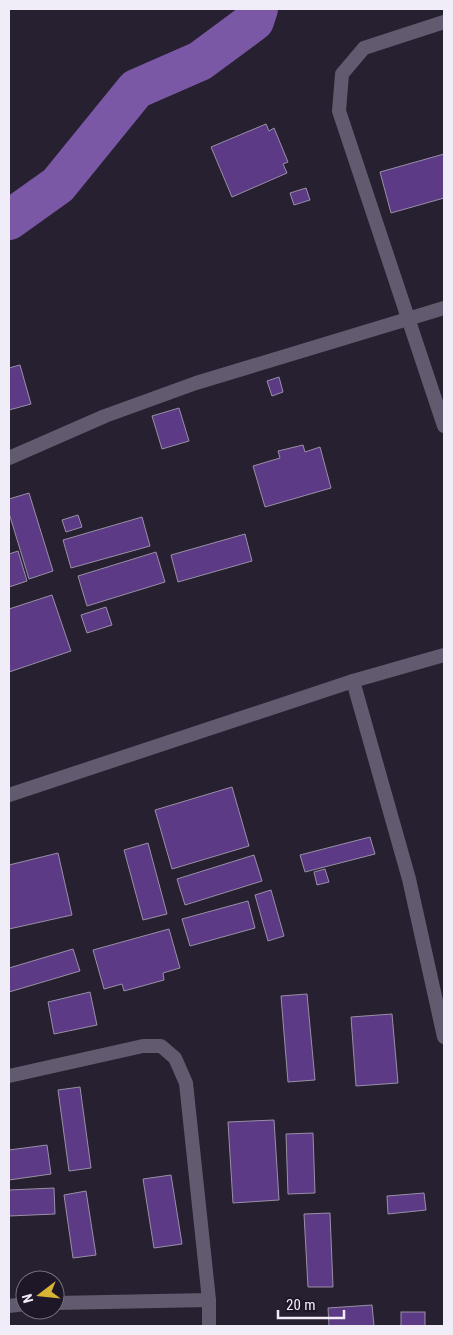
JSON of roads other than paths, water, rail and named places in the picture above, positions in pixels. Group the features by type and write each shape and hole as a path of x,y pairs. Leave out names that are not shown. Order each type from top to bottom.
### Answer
{"street":[{"path":"444,22 364,48 342,74 339,111 444,426"},
{"path":"9,458 105,416 196,383 444,308"},
{"path":"9,795 353,681 444,655"},
{"path":"353,681 409,880 444,1037"},
{"path":"9,1076 143,1046 161,1046 175,1058 186,1083 209,1300 209,1326"},
{"path":"65,1303 209,1300"}],"waterway":[{"path":"9,220 58,185 136,89 200,61 254,21 258,9"}]}
